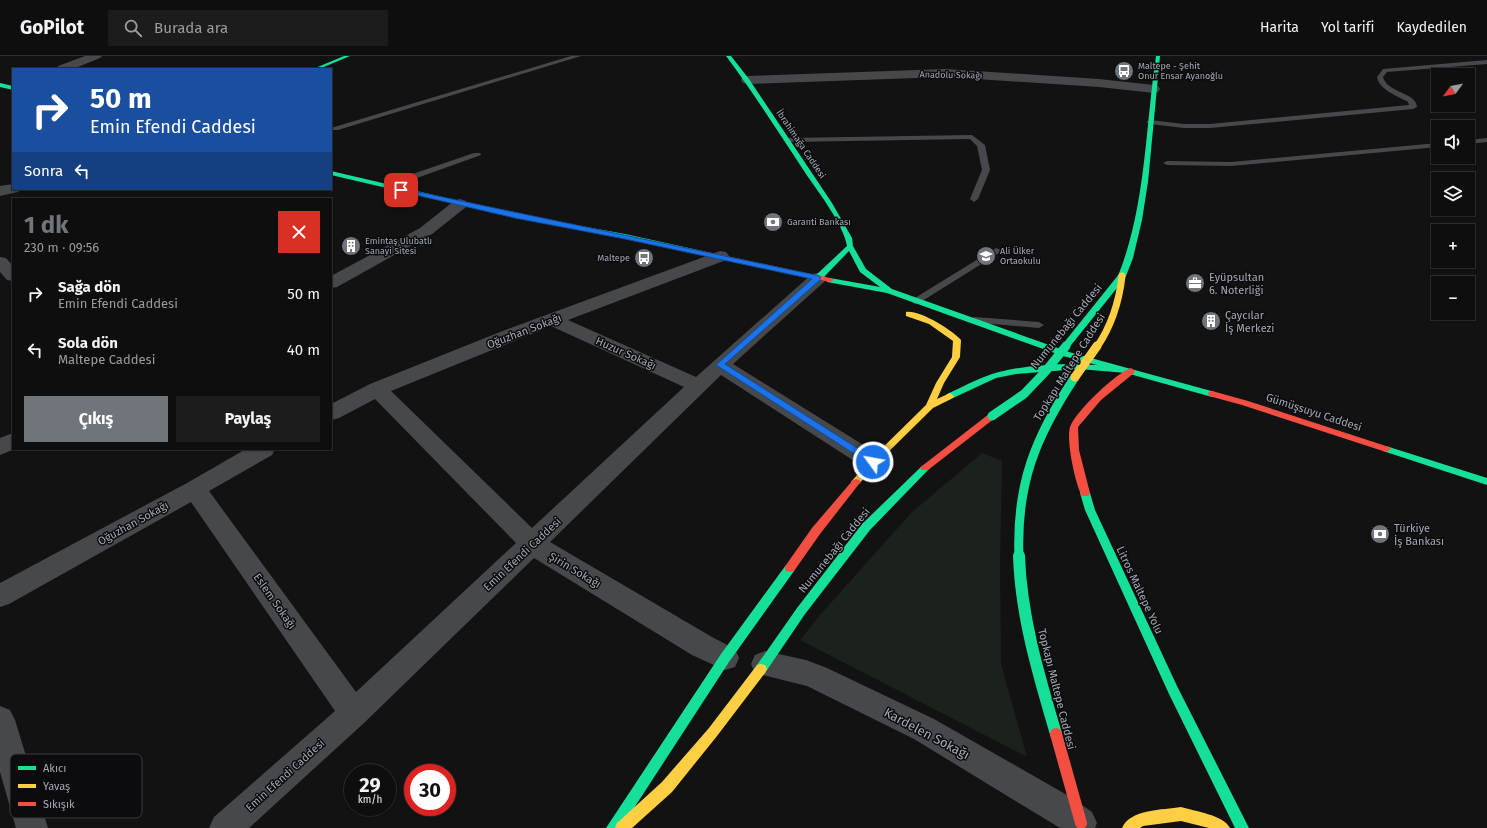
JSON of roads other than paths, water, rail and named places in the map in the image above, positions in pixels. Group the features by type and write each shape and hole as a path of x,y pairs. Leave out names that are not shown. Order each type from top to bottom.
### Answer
{"main road":[{"path":"317,68 348,56"},
{"name":"İbrahimağa Caddesi","path":"728,56 747,80 830,203 849,238 850,246 863,270 889,292"},
{"name":"Topkapı Maltepe Caddesi","path":"1081,826 1033,652 1018,571 1017,524 1024,476 1037,443 1048,420 1077,374 1113,322 1120,301 1122,276 1129,260 1139,222 1148,161 1150,122 1158,56"},
{"path":"0,85 12,88"},
{"path":"332,173 460,204 720,256 889,292 1066,354 1131,371"},
{"path":"818,278 850,246"},
{"name":"Numunebağı Caddesi","path":"622,828 667,787 713,732 765,664 801,611 866,527 931,462 1017,399 1033,385 1068,346 1122,276"},
{"path":"818,278 836,289 850,294"},
{"path":"902,312 932,322 958,340 958,350 954,362 942,380 930,406"},
{"path":"613,828 725,658 816,531 873,462 930,406 994,376 1016,371 1079,366 1131,371"},
{"name":"Gümüşsuyu Caddesi","path":"1131,371 1245,403 1487,482"},
{"name":"Litros Maltepe Yolu","path":"1131,371 1110,386 1088,408 1074,427 1079,475 1090,510 1126,589 1173,690 1242,828"},
{"path":"1129,828 1140,820 1181,814 1215,823 1223,828"}],"street":[{"path":"65,68 96,56"},
{"name":"Anadolu Sokağı","path":"747,80 945,73 1099,83 1154,89"},
{"path":"0,191 12,189"},
{"path":"332,282 426,231 460,204"},
{"name":"Oğuzhan Sokağı","path":"332,412 376,389 507,336 720,256"},
{"path":"0,262 8,277"},
{"name":"Emin Efendi Caddesi","path":"226,828 354,713 720,365 818,278"},
{"name":"Huzur Sokağı","path":"553,320 699,386"},
{"path":"720,365 873,462"},
{"name":"Şirin Sokağı","path":"376,389 532,544 702,646 725,658"},
{"path":"0,447 12,441"},
{"name":"Oğuzhan Sokağı","path":"0,596 196,489 262,450"},
{"name":"Eslem Sokağı","path":"196,489 354,713"},
{"name":"Kardelen Sokağı","path":"765,664 806,672 924,729 1056,806 1081,826"},
{"path":"0,720 10,754"},
{"path":"29,818 32,828"}],"lane":[{"path":"335,128 578,56"},
{"path":"1150,122 1184,126 1210,126 1413,106 1411,101 1390,90 1381,82 1380,77 1385,70 1487,62"},
{"path":"787,140 972,137 981,145 986,170 974,200"},
{"path":"1475,141 1487,140"},
{"path":"1167,163 1231,164 1431,146"},
{"path":"386,186 477,155"},
{"path":"915,301 996,251"},
{"path":"968,320 1039,325"}],"place":[{"name":"Maltepe - Şehit Onur Ensar Ayanoğlu","path":"1124,71"},
{"name":"Garanti Bankası","path":"773,222"},
{"name":"Emintaş Ulubatlı Sanayi Sitesi","path":"351,246"},
{"name":"Ali Ülker Ortaokulu","path":"986,256"},
{"name":"Maltepe","path":"644,258"},
{"name":"Eyüpsultan 6. Noterliği","path":"1195,283"},
{"name":"Çaycılar İş Merkezi","path":"1211,321"},
{"name":"Türkiye İş Bankası","path":"1380,534"}]}
